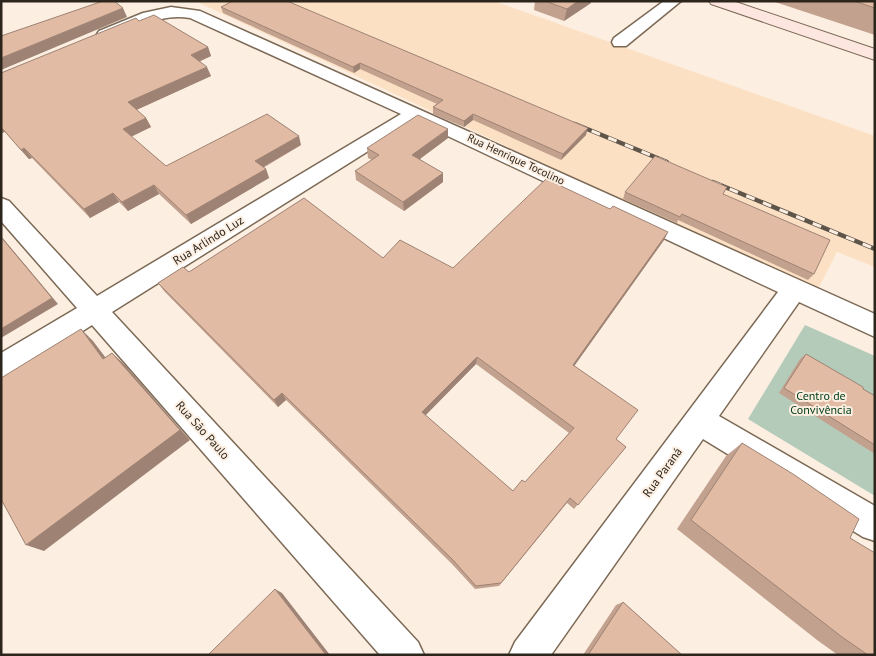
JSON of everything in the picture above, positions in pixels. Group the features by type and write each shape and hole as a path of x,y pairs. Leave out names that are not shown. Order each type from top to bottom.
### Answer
{"street":[{"path":"620,42 674,1"},
{"path":"717,1 875,56"},
{"name":"Rua Henrique Tocolino","path":"90,41 152,14 183,12 194,14 415,113 875,326"},
{"name":"Rua Arlindo Luz","path":"1,368 415,113"},
{"name":"Rua São Paulo","path":"1,206 405,655"},
{"name":"Rua Paraná","path":"528,655 795,289"},
{"path":"699,420 875,525"}],"shaded area":[{"path":"195,1 494,1 875,136 875,267 837,252 817,291"}],"green space":[{"name":"Centro de Convivência","path":"805,325 875,356 875,496 748,419"}],"building":[{"path":"103,1 114,1 123,8 1,58 1,36"},
{"path":"233,1 287,1 588,128 563,154 473,114 464,121 433,107 443,100 360,63 353,67 221,7"},
{"path":"545,1 578,1 567,9"},
{"path":"854,1 875,1 875,8"},
{"path":"154,15 208,47 191,55 207,67 128,102 146,118 123,129 166,166 267,114 299,136 255,161 266,169 186,215 154,185 122,202 113,193 84,209 24,148 21,150 1,127 1,73 136,18 139,21"},
{"path":"418,115 448,129 412,155 443,173 403,202 355,171 379,155 367,148"},
{"path":"655,156 727,187 723,194 830,240 814,274 682,214 680,217 625,192"},
{"path":"546,179 610,209 613,206 668,232 573,365 638,410 616,439 626,447 578,505 570,498 501,583 476,586 453,560 282,393 274,400 158,283 183,267 189,272 304,198 383,258 400,240 453,268","holes":["477,357 574,428 525,482 522,480 513,491 422,412"]},
{"path":"1,237 52,298 1,329"},
{"path":"81,329 103,359 112,353 180,430 26,545 1,499 1,378"},
{"path":"806,354 875,396 875,445 784,388"},
{"path":"742,443 793,474 859,519 850,538 875,553 875,655 868,655 842,637 691,520"},
{"path":"275,589 326,655 208,655"},
{"path":"623,602 682,655 588,655"}],"railway":[{"path":"575,124 667,162"},
{"path":"713,182 875,249"}]}
